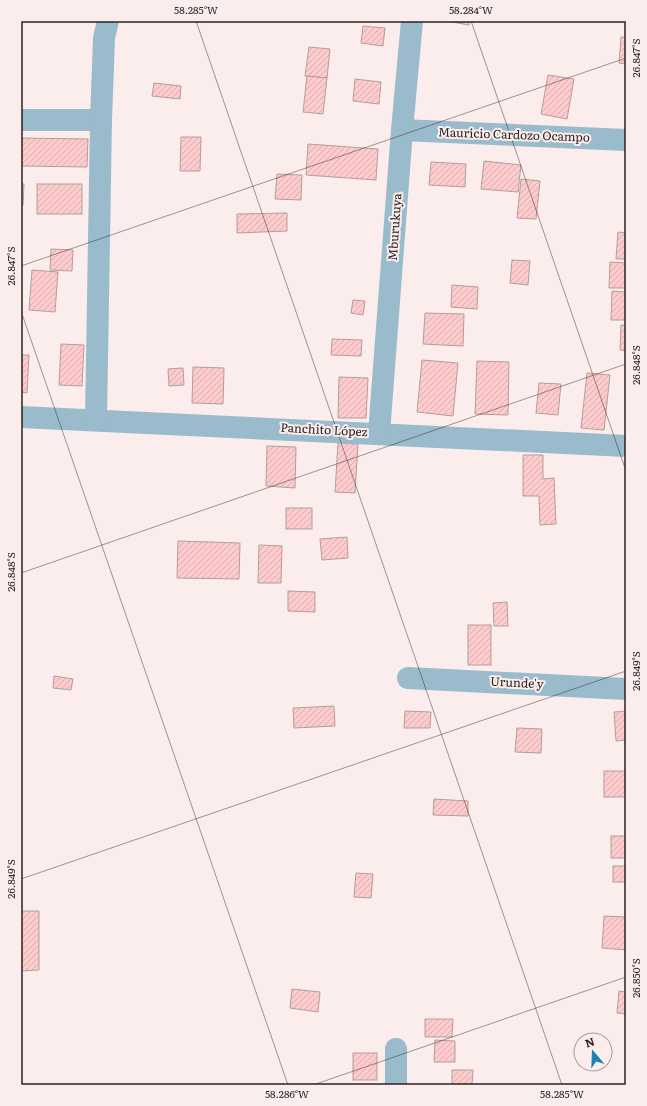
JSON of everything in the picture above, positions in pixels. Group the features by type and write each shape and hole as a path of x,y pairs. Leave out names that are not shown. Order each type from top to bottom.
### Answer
{"street":[{"path":"96,420 101,120 104,38 108,21"},
{"name":"Mburukuya","path":"379,433 402,130 412,21"},
{"path":"21,120 101,120"},
{"name":"Mauricio Cardozo Ocampo","path":"402,130 626,140"},
{"name":"Panchito López","path":"21,417 626,446"},
{"name":"Urunde'y","path":"408,678 626,689"},
{"path":"396,1048 396,1085"}],"building":[{"path":"446,21 469,21 469,25"},
{"path":"363,26 385,28 383,46 361,43"},
{"path":"621,37 626,37 626,64 619,63"},
{"path":"309,47 330,49 327,78 305,76"},
{"path":"548,75 574,79 567,119 541,114"},
{"path":"307,76 327,78 323,114 303,112"},
{"path":"355,79 381,82 379,104 353,101"},
{"path":"154,83 181,86 180,99 152,96"},
{"path":"181,137 201,137 200,171 180,171"},
{"path":"21,138 88,139 87,167 21,166"},
{"path":"308,144 378,149 376,180 306,175"},
{"path":"484,161 521,165 518,192 481,189"},
{"path":"431,162 466,164 465,187 429,185"},
{"path":"277,174 302,175 301,200 275,199"},
{"path":"521,179 540,181 536,219 517,218"},
{"path":"21,184 24,184 23,205 21,205"},
{"path":"37,184 82,184 82,214 37,214"},
{"path":"287,213 287,231 237,233 237,214"},
{"path":"618,232 626,233 626,259 616,259"},
{"path":"51,249 73,250 72,271 50,270"},
{"path":"512,260 530,261 528,285 510,283"},
{"path":"610,262 626,263 626,288 609,288"},
{"path":"32,270 58,272 55,312 29,310"},
{"path":"452,285 478,287 477,309 451,307"},
{"path":"612,291 626,292 626,320 611,320"},
{"path":"353,300 365,301 363,315 351,313"},
{"path":"425,313 464,314 463,346 423,344"},
{"path":"621,325 626,325 626,351 620,350"},
{"path":"332,339 362,340 361,356 331,355"},
{"path":"61,344 84,345 82,386 59,385"},
{"path":"21,355 29,355 27,393 21,392"},
{"path":"422,360 458,363 453,416 417,412"},
{"path":"477,361 509,362 508,415 475,414"},
{"path":"193,367 224,368 223,404 192,403"},
{"path":"183,368 184,385 169,386 168,369"},
{"path":"587,373 610,375 604,430 581,428"},
{"path":"339,377 368,378 366,418 338,418"},
{"path":"539,383 561,384 558,415 536,413"},
{"path":"338,443 358,444 355,493 335,492"},
{"path":"267,446 296,447 295,488 266,486"},
{"path":"523,455 543,455 543,479 554,478 556,524 540,525 539,496 523,496"},
{"path":"286,508 312,508 312,529 286,529"},
{"path":"347,537 348,558 322,560 320,539"},
{"path":"178,541 240,543 239,579 177,578"},
{"path":"259,545 282,546 281,583 258,583"},
{"path":"288,591 315,592 315,612 288,611"},
{"path":"507,602 508,626 494,626 493,603"},
{"path":"468,625 491,625 491,665 468,665"},
{"path":"54,676 73,679 71,690 53,688"},
{"path":"334,706 335,726 294,728 293,708"},
{"path":"405,711 431,712 430,728 404,728"},
{"path":"626,711 626,740 616,741 614,712"},
{"path":"517,728 542,729 541,753 515,752"},
{"path":"604,771 626,771 626,797 604,797"},
{"path":"434,799 468,801 468,816 433,815"},
{"path":"611,836 626,836 626,858 611,858"},
{"path":"613,866 626,866 626,882 613,882"},
{"path":"356,873 373,874 371,898 354,897"},
{"path":"21,911 39,911 39,970 21,971"},
{"path":"604,916 626,917 626,950 602,948"},
{"path":"292,989 320,992 318,1012 290,1008"},
{"path":"619,991 626,992 626,1014 617,1013"},
{"path":"425,1019 453,1019 452,1037 425,1037"},
{"path":"435,1040 455,1041 455,1062 434,1062"},
{"path":"353,1053 377,1053 377,1080 353,1080"},
{"path":"452,1070 473,1070 472,1085 452,1085"}]}
